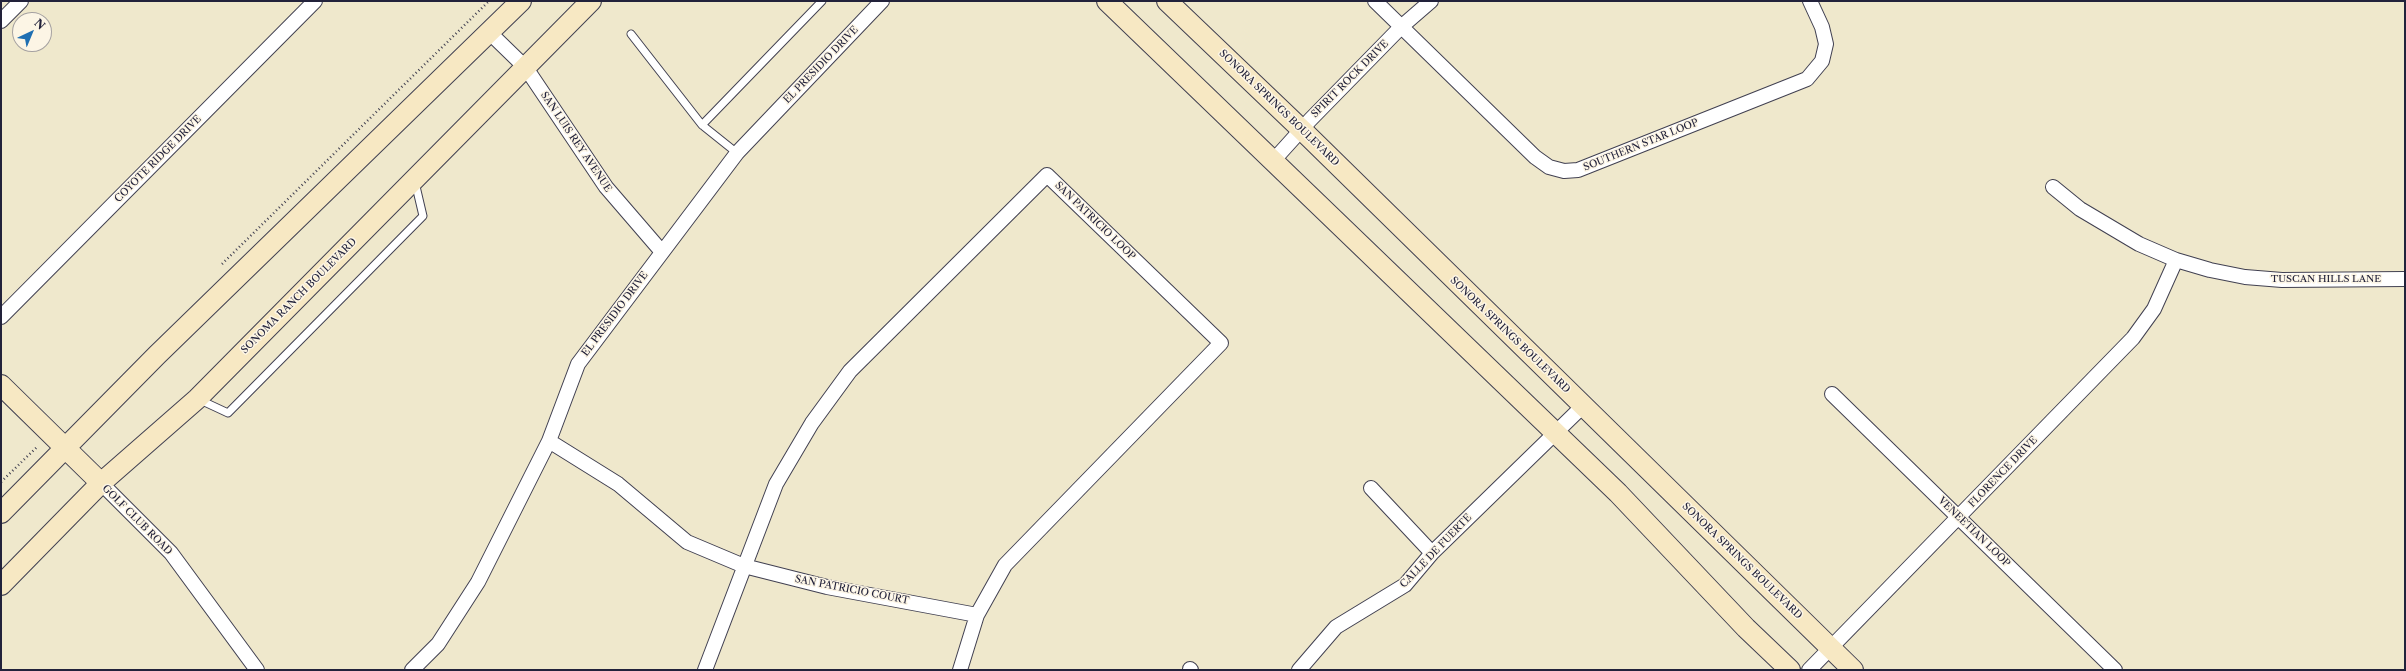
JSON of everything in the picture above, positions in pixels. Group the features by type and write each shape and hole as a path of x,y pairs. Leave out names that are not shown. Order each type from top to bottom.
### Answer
{"street":[{"path":"1,21 21,1"},
{"name":"COYOTE RIDGE DRIVE","path":"1,317 315,1"},
{"path":"1,513 157,355 490,33 521,1"},
{"name":"SONOMA RANCH BOULEVARD","path":"1,585 101,483 197,399 592,1"},
{"name":"EL PRESIDIO DRIVE","path":"412,670 438,644 478,582 549,441 578,364 737,153 882,1"},
{"path":"1107,1 1618,493 1746,628 1790,670"},
{"name":"SONORA SPRINGS BOULEVARD","path":"1167,1 1301,129 1853,670"},
{"name":"SOUTHERN STAR LOOP","path":"1375,1 1542,162 1557,170 1571,171 1578,170 1807,80 1822,61 1826,44 1822,27 1810,1"},
{"name":"SPIRIT ROCK DRIVE","path":"1273,161 1301,129 1401,27 1431,1"},
{"name":"SAN LUIS REY AVENUE","path":"490,33 526,68 606,187 662,252"},
{"name":"SAN PATRICIO LOOP","path":"744,566 776,484 812,423 850,371 1047,175 1222,343 1005,565 977,615"},
{"name":"TUSCAN HILLS LANE","path":"2053,187 2075,206 2139,244 2176,260 2210,270 2263,279 2302,281 2405,279"},
{"name":"FLORENCE DRIVE","path":"1809,670 2141,329 2157,303 2176,260"},
{"name":"GOLF CLUB ROAD","path":"1,385 171,553 257,670"},
{"name":"VENEETIAN LOOP","path":"1832,394 2115,670"},
{"name":"CALLE DE FUERTE","path":"1300,670 1336,626 1405,586 1432,553 1583,406"},
{"name":"SAN PATRICIO COURT","path":"549,441 618,484 686,542 744,566 827,587 977,615"},
{"path":"1371,488 1432,553"},
{"path":"705,670 744,566"},
{"path":"960,670 977,615"}],"lane":[{"path":"702,125 822,1"},
{"path":"631,34 702,125 737,153"},
{"path":"197,399 228,413 418,222 423,216 414,180"}],"path":[{"path":"218,268 488,1"},
{"path":"1,482 51,433"}]}
